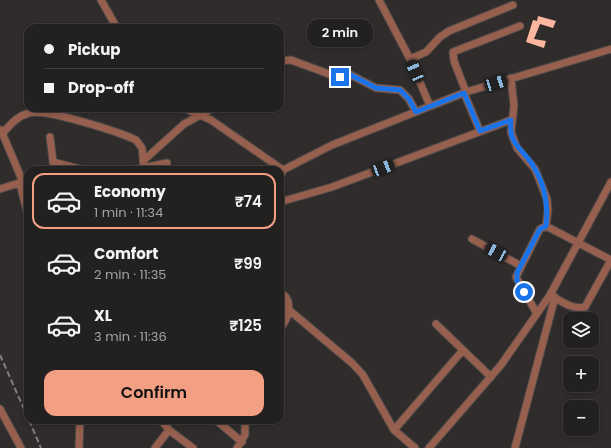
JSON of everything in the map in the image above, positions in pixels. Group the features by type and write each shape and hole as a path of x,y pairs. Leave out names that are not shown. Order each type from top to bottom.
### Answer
{"street":[{"path":"101,0 115,24"},
{"path":"379,0 410,59 430,106"},
{"path":"410,59 426,52 440,37 449,31 513,5"},
{"path":"480,131 454,61 453,52 520,26"},
{"path":"284,169 332,145 465,92 611,49"},
{"path":"284,61 291,60 337,77 347,73 376,88 400,90 409,99 416,112"},
{"path":"511,78 514,106 511,120 513,141 517,148 531,163 547,199 548,210 546,226"},
{"path":"24,183 1,131 20,117 30,112 46,112 136,140 142,148 143,164"},
{"path":"194,112 202,115 277,166"},
{"path":"139,166 184,124 207,112"},
{"path":"284,201 332,187 511,120"},
{"path":"50,137 54,166"},
{"path":"13,160 24,200"},
{"path":"143,164 168,163"},
{"path":"514,448 552,296 578,243 611,182"},
{"path":"0,189 20,183"},
{"path":"546,226 611,260 585,307 578,309 570,307 552,296"},
{"path":"537,314 517,281 517,273 540,229 546,226"},
{"path":"472,238 521,266"},
{"path":"429,448 490,377 552,296"},
{"path":"284,297 289,310 284,322"},
{"path":"289,310 356,367 363,375 394,430 415,448"},
{"path":"436,324 490,377"},
{"path":"394,430 463,350"},
{"path":"0,409 21,448"},
{"path":"79,448 80,424"},
{"path":"164,424 169,430 193,448"},
{"path":"221,424 242,442"},
{"path":"237,448 242,442 245,424"},
{"path":"155,448 169,430"}],"building":[{"path":"538,16 556,21 553,28 540,24 534,39 546,41 544,48 526,42 533,20 537,21"}],"railway":[{"path":"0,355 24,409"},
{"path":"31,424 41,448"}],"route":[{"path":"340,77 347,73 352,74 376,88 400,90 409,99 416,112 464,93 480,131 511,120 510,126 513,141 535,169 547,199 548,210 546,226 540,229 517,273 517,281 524,292"}]}
